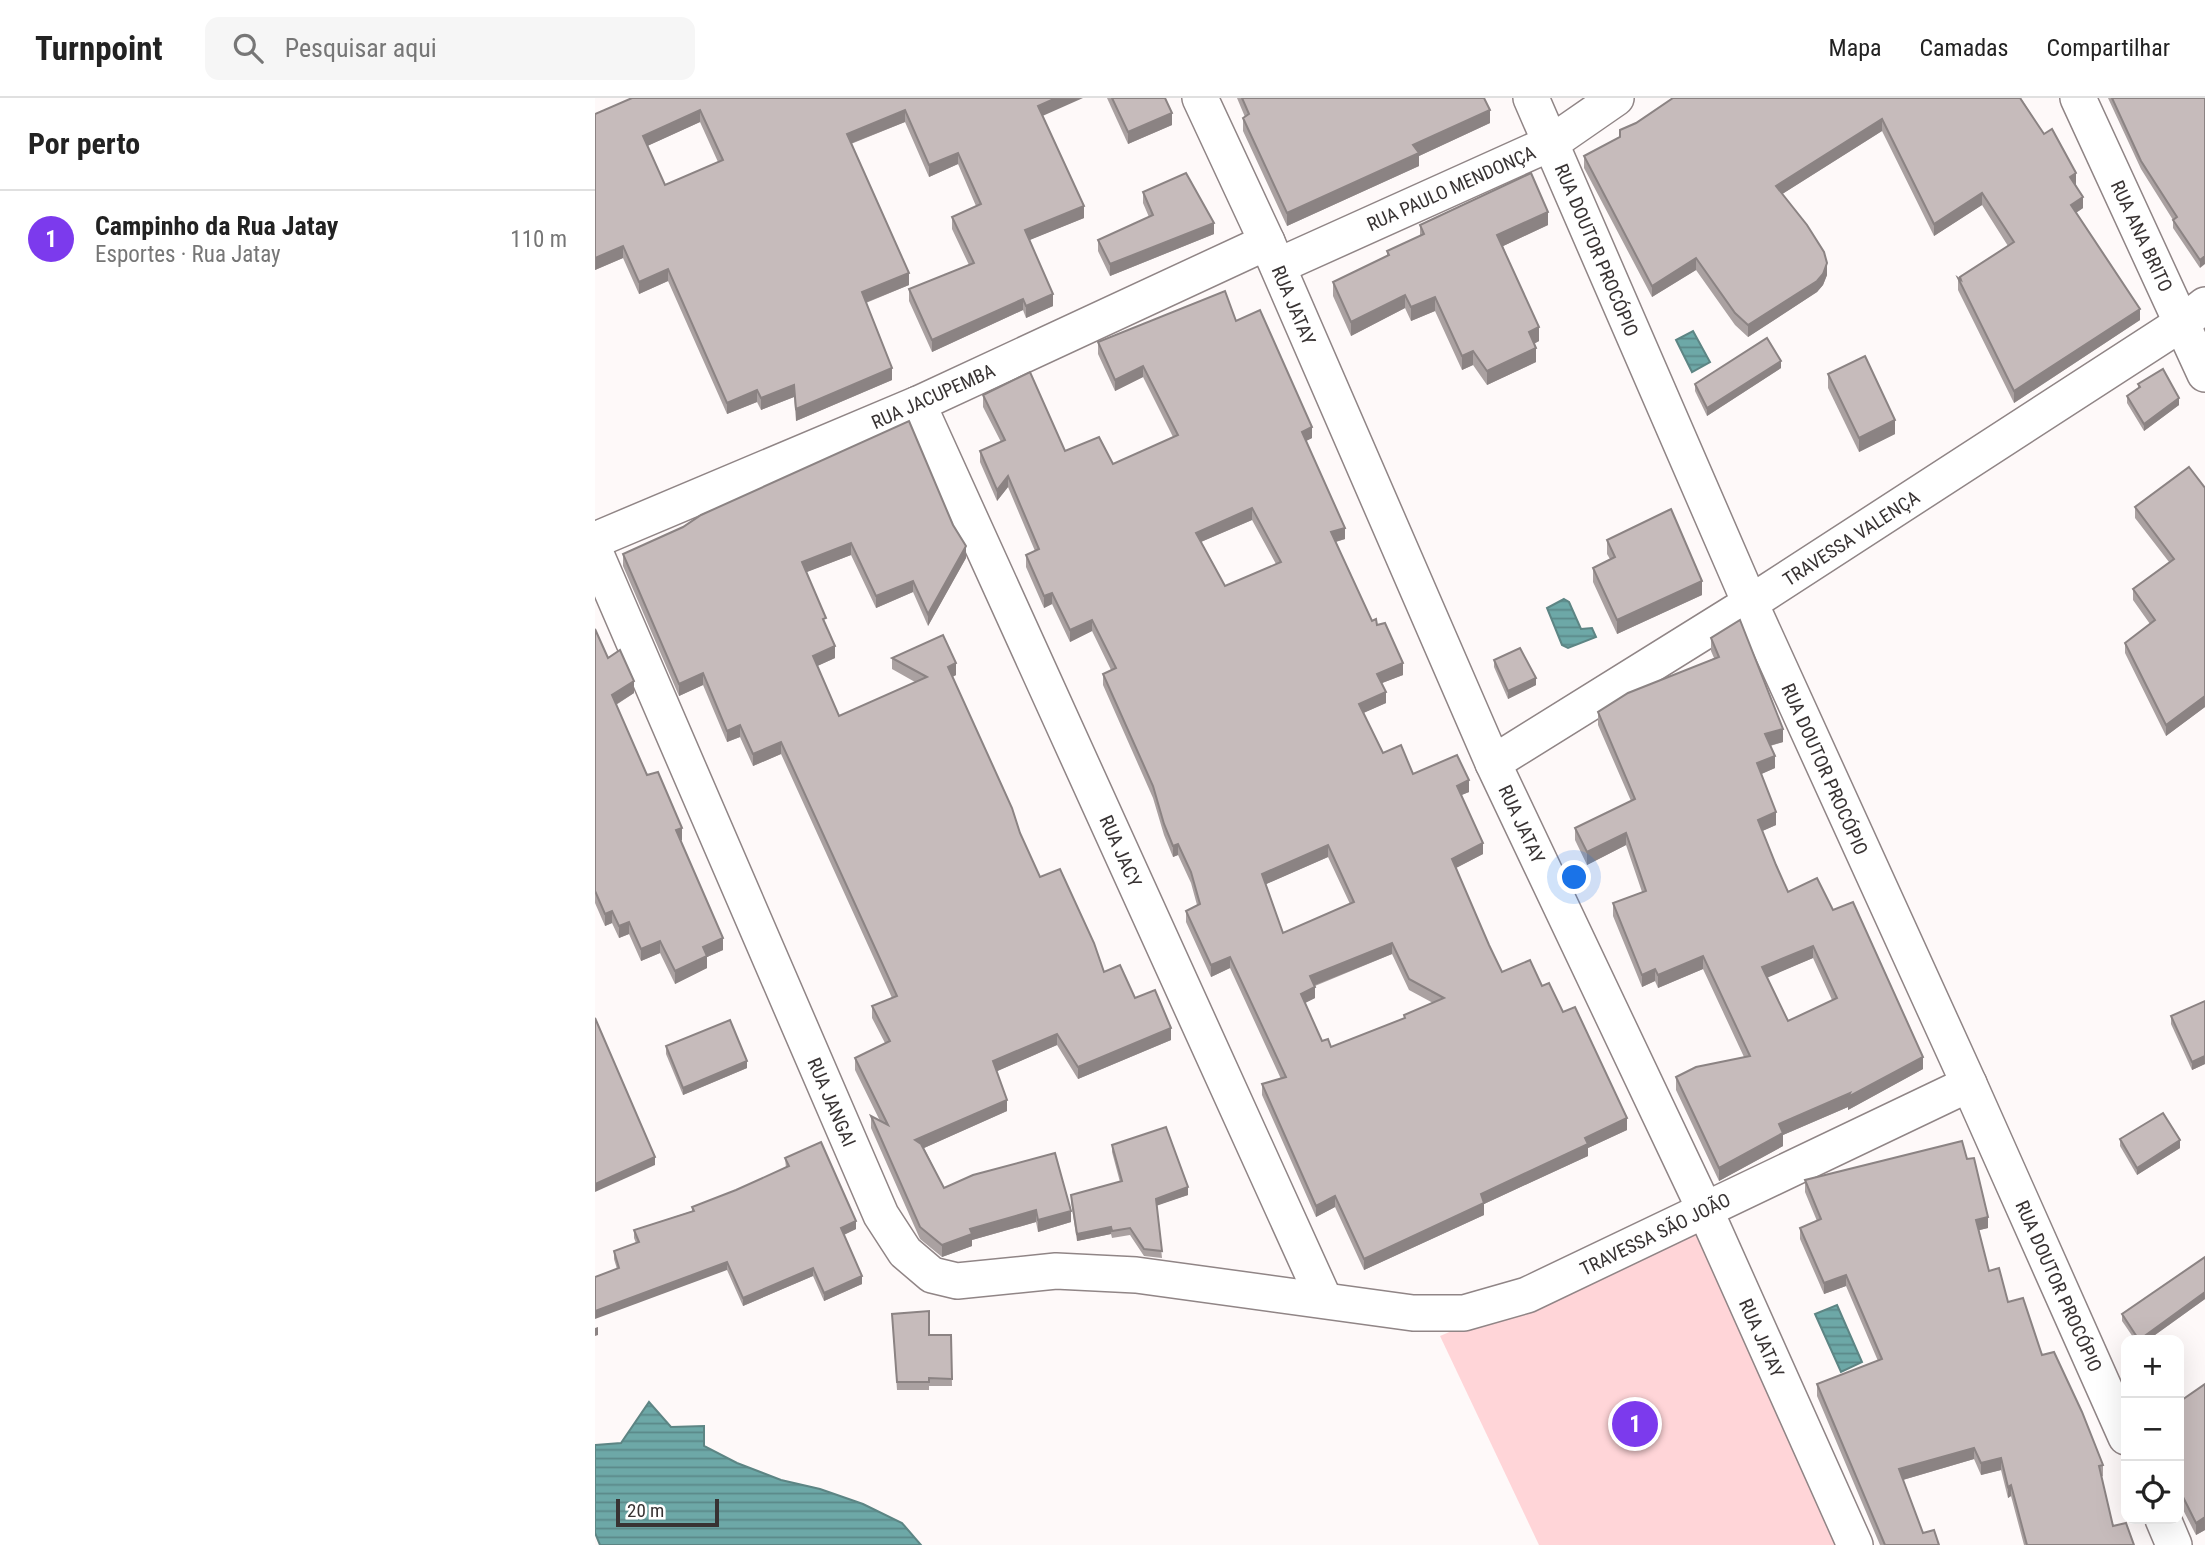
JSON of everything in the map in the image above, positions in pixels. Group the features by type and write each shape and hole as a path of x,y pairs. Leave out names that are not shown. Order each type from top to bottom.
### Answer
{"street":[{"name":"RUA JATAY","path":"1200,98 1273,254 1493,763 1705,1210 1854,1545"},
{"name":"RUA DOUTOR PROCÓPIO","path":"1531,98 1750,603 2121,1426"},
{"name":"RUA PAULO MENDONÇA","path":"1273,254 1552,143 1616,98"},
{"name":"RUA ANA BRITO","path":"2078,98 2193,314 2205,374"},
{"name":"RUA JACUPEMBA","path":"595,540 1273,254"},
{"name":"TRAVESSA VALENÇA","path":"1493,763 1750,603 2193,314"},
{"name":"RUA JACY","path":"918,404 1324,1299"},
{"name":"RUA JANGAI","path":"595,552 881,1215 905,1252 932,1275 957,1281 1056,1271 1136,1275 1324,1299"},
{"name":"TRAVESSA SÃO JOÃO","path":"1324,1299 1413,1313 1464,1313 1527,1295 1969,1084"},
{"path":"2165,1524 2174,1545"}],"shaded area":[{"path":"1701,1225 1843,1545 1539,1545 1440,1336"}],"water":[{"path":"1693,331 1710,362 1692,372 1676,340"},
{"path":"1564,599 1569,602 1581,629 1592,628 1596,637 1568,648 1562,645 1547,608"},
{"path":"1837,1305 1862,1362 1841,1372 1815,1314"},
{"path":"649,1402 671,1427 704,1426 704,1446 737,1463 781,1480 820,1489 863,1504 902,1523 921,1545 600,1545 595,1533 595,1445 621,1443"}],"building":[{"path":"632,98 1056,98 1038,106 1084,206 1025,230 1053,294 1026,306 1023,299 932,340 909,289 974,263 952,217 981,204 958,153 929,165 905,110 847,134 909,273 862,292 892,368 796,409 794,385 761,398 757,390 727,403 668,269 639,282 623,246 595,258 595,114","holes":["700,110 723,160 665,185 643,136"]},
{"path":"1112,98 1165,98 1172,113 1128,132"},
{"path":"1242,98 1484,98 1490,110 1413,145 1419,153 1287,213 1243,118 1249,114"},
{"path":"1673,98 2020,98 2044,134 2052,129 2076,173 2070,177 2083,197 2071,205 2140,309 2014,391 1958,278 1961,280 1960,277 2014,242 1982,193 1934,224 1882,119 1776,186 1807,225 1824,252 1827,263 1817,281 1748,325 1735,313 1696,258 1652,286 1584,156 1620,137 1620,130 1636,123"},
{"path":"2112,98 2205,98 2205,256 2200,260 2173,220 2177,217 2141,161"},
{"path":"1186,173 1214,223 1110,264 1098,240 1153,215 1143,192"},
{"path":"1531,173 1548,212 1497,235 1539,327 1529,332 1536,348 1487,371 1473,351 1462,356 1435,297 1411,307 1405,295 1351,322 1333,282 1389,255 1387,251 1424,234 1420,225"},
{"path":"1225,291 1236,321 1260,310 1312,427 1302,432 1345,528 1331,532 1372,621 1376,619 1377,625 1385,623 1403,663 1377,674 1386,692 1359,704 1383,753 1401,745 1413,774 1457,755 1469,780 1457,786 1483,843 1452,859 1489,945 1502,972 1530,960 1542,986 1549,983 1563,1012 1575,1007 1627,1118 1585,1138 1588,1144 1481,1194 1484,1203 1364,1259 1335,1196 1316,1206 1262,1084 1286,1077 1230,957 1211,965 1186,911 1200,904 1191,872 1178,844 1173,846 1153,786 1103,674 1116,668 1092,620 1070,630 1052,593 1044,596 1026,555 1039,549 1008,476 997,490 980,451 1005,440 983,395 1030,372 1065,451 1099,437 1113,464 1178,435 1143,366 1115,380 1098,342","holes":["1252,508 1281,562 1225,586 1196,533","1328,845 1354,902 1283,933 1262,874","1392,943 1409,979 1444,998 1404,1015 1405,1018 1331,1047 1328,1039 1322,1041 1301,994 1315,987 1310,976"]},
{"path":"1767,338 1781,361 1707,408 1695,384"},
{"path":"1865,356 1895,420 1859,438 1828,374"},
{"path":"2163,369 2179,398 2144,424 2127,396 2140,387 2138,384"},
{"path":"909,421 953,525 966,546 928,614 913,581 876,596 851,543 802,562 835,646 813,656 839,716 927,677 892,658 943,635 956,663 948,667 1040,877 1060,869 1094,943 1104,972 1120,965 1135,998 1155,990 1171,1028 1078,1067 1057,1034 993,1061 1007,1100 915,1140 921,1144 944,1188 973,1175 1055,1153 1071,1211 1038,1220 1036,1210 970,1229 972,1234 942,1245 920,1227 871,1116 888,1125 855,1058 890,1041 872,1006 897,996 781,742 753,754 740,725 727,731 703,673 679,684 623,554 683,527 701,515"},
{"path":"2189,467 2205,488 2205,696 2166,725 2125,643 2155,620 2133,589 2174,559 2135,507"},
{"path":"1671,509 1702,581 1617,620 1593,568 1615,557 1607,540"},
{"path":"1740,620 1783,729 1765,734 1775,756 1757,763 1776,812 1758,820 1788,892 1817,878 1833,910 1853,902 1923,1057 1848,1097 1850,1093 1779,1124 1783,1133 1719,1168 1676,1077 1696,1067 1750,1056 1703,956 1658,975 1655,969 1642,975 1613,903 1646,891 1626,833 1587,852 1575,828 1635,799 1598,712 1628,693 1719,657 1711,638","holes":["1813,946 1837,998 1788,1021 1762,967"]},
{"path":"595,629 608,658 620,650 634,681 612,695 647,775 658,772 682,828 676,830 723,938 703,947 707,956 675,971 660,941 641,949 629,922 619,926 612,911 605,914 595,891"},
{"path":"1520,648 1536,678 1508,691 1494,660"},
{"path":"2205,1001 2205,1056 2192,1062 2171,1016"},
{"path":"595,1018 655,1157 595,1184"},
{"path":"730,1020 747,1061 683,1088 666,1046"},
{"path":"2163,1113 2180,1140 2137,1168 2120,1139"},
{"path":"1166,1127 1188,1187 1156,1199 1162,1251 1144,1249 1130,1228 1112,1231 1111,1227 1077,1234 1071,1195 1122,1181 1112,1145"},
{"path":"1962,1141 1967,1159 1974,1158 1988,1217 1976,1220 1989,1271 1999,1268 2008,1302 2023,1298 2042,1355 2054,1352 2103,1465 2099,1466 2113,1526 2126,1524 2134,1545 2027,1545 2001,1458 1981,1463 1974,1448 1899,1469 1923,1533 1934,1530 1939,1545 1885,1545 1817,1384 1882,1359 1846,1275 1824,1283 1800,1228 1821,1219 1805,1180"},
{"path":"821,1142 856,1221 841,1228 862,1276 824,1293 813,1268 743,1298 727,1262 595,1311 595,1277 619,1268 614,1251 639,1242 634,1230 694,1211 692,1207 789,1166 785,1158"},
{"path":"2205,1257 2205,1292 2146,1335 2136,1335 2122,1314"},
{"path":"929,1311 929,1335 951,1335 952,1379 929,1378 929,1382 897,1382 892,1314"},
{"path":"2205,1384 2205,1517 2196,1523 2184,1499 2184,1399"}],"place":[{"name":"Campinho da Rua Jatay","path":"1635,1424"}]}
